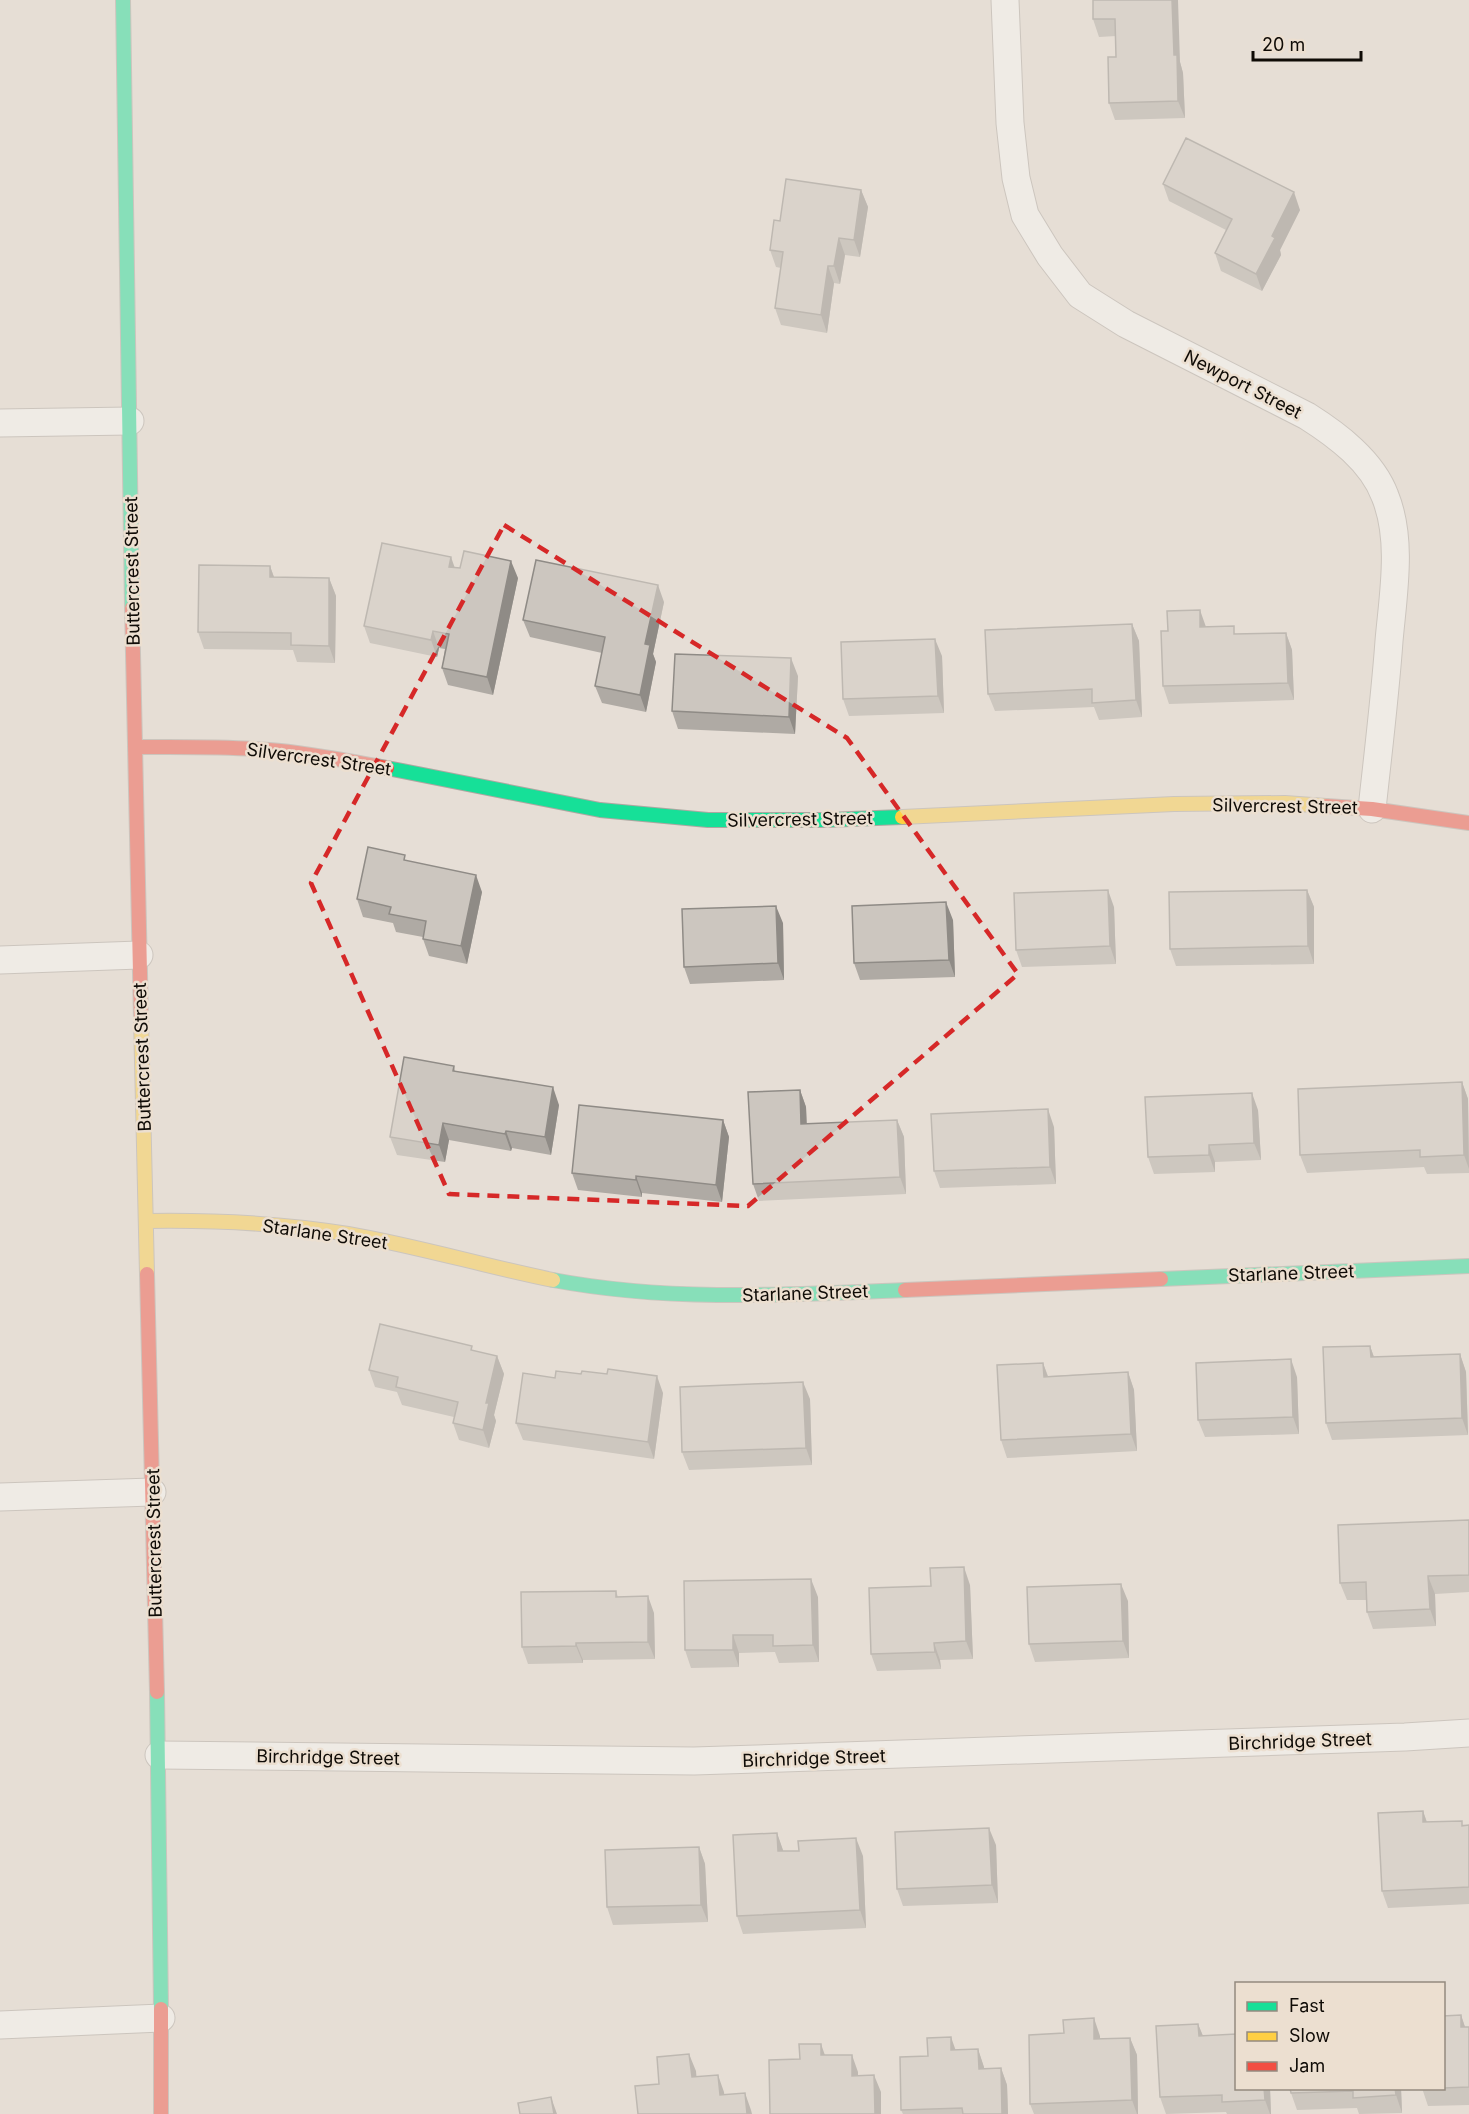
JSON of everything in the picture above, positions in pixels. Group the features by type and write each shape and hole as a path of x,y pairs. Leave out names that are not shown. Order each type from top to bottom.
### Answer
{"street":[{"name":"Buttercrest Street","path":"123,0 139,955 159,1755 161,2114"},
{"name":"Newport Street","path":"1005,0 1010,123 1016,178 1025,215 1050,256 1080,295 1126,324 1307,416 1326,428 1353,451 1371,471 1385,495 1393,524 1394,575 1372,809"},
{"path":"0,423 130,422"},
{"name":"Silvercrest Street","path":"135,747 208,747 316,755 600,810 708,820 826,820 1174,804 1285,803 1372,809 1469,823"},
{"path":"0,960 139,955"},
{"name":"Starlane Street","path":"147,1221 215,1222 304,1229 371,1238 559,1281 643,1292 703,1295 822,1293 1469,1266"},
{"path":"0,1497 152,1492"},
{"name":"Birchridge Street","path":"159,1755 694,1761 1029,1751 1469,1733"},
{"path":"0,2025 161,2018"}],"highlighted area":[{"path":"504,525 847,738 1018,974 748,1206 449,1194 311,883"}],"building":[{"path":"1093,0 1172,0 1178,101 1109,103 1108,57 1116,57 1115,19 1093,19"},
{"path":"1186,138 1294,192 1272,236 1275,238 1256,274 1215,253 1232,219 1163,184"},
{"path":"786,179 861,190 854,240 839,238 834,266 828,266 821,315 775,308 783,252 770,250 774,220 780,221"},
{"path":"382,543 451,557 449,567 460,568 464,551 511,561 487,677 442,668 449,634 433,631 431,640 364,626"},
{"path":"536,560 658,585 645,644 650,645 640,695 595,686 605,637 523,620"},
{"path":"199,565 270,566 270,577 329,578 329,646 291,645 291,633 198,632"},
{"path":"1200,610 1200,627 1234,626 1234,634 1286,633 1288,683 1163,686 1161,631 1168,631 1167,611"},
{"path":"1132,624 1136,700 1092,703 1092,689 988,694 985,630"},
{"path":"935,639 938,696 843,699 841,642"},
{"path":"675,654 791,658 789,717 672,711"},
{"path":"368,847 405,855 404,860 476,875 461,946 423,939 426,921 389,914 391,907 357,899"},
{"path":"1108,890 1110,946 1016,950 1014,893"},
{"path":"1307,890 1308,946 1170,949 1169,892"},
{"path":"946,902 949,960 854,963 852,906"},
{"path":"776,906 778,963 684,967 682,909"},
{"path":"404,1057 454,1066 453,1071 553,1087 545,1137 506,1131 505,1134 443,1123 439,1145 390,1137"},
{"path":"1462,1082 1464,1155 1420,1157 1420,1150 1300,1155 1298,1089"},
{"path":"800,1090 801,1124 897,1120 900,1177 753,1184 748,1092"},
{"path":"1252,1093 1254,1143 1209,1145 1209,1155 1148,1157 1145,1097"},
{"path":"579,1105 723,1120 716,1185 636,1176 636,1180 572,1173"},
{"path":"1048,1109 1050,1167 934,1171 931,1114"},
{"path":"380,1324 472,1346 471,1350 497,1356 486,1403 489,1403 483,1430 453,1423 458,1402 396,1387 398,1377 369,1370"},
{"path":"1370,1346 1371,1357 1460,1354 1462,1418 1326,1423 1323,1347"},
{"path":"1291,1359 1293,1417 1198,1420 1196,1363"},
{"path":"1043,1363 1044,1377 1128,1372 1131,1434 1001,1440 997,1365"},
{"path":"608,1369 657,1376 648,1442 516,1423 523,1373 555,1378 556,1371 607,1374"},
{"path":"803,1382 806,1448 682,1452 680,1387"},
{"path":"1469,1520 1469,1575 1428,1576 1430,1609 1367,1612 1366,1582 1340,1583 1338,1525"},
{"path":"964,1567 966,1641 934,1643 935,1652 871,1654 869,1588 931,1586 930,1568"},
{"path":"811,1579 813,1645 773,1646 773,1635 733,1635 733,1650 685,1650 684,1581"},
{"path":"1121,1584 1123,1641 1029,1644 1027,1587"},
{"path":"616,1591 616,1597 648,1596 648,1642 576,1643 576,1646 522,1647 521,1592"},
{"path":"1423,1811 1423,1822 1462,1821 1462,1826 1469,1825 1469,1887 1382,1891 1378,1813"},
{"path":"989,1828 992,1885 897,1889 895,1832"},
{"path":"777,1833 778,1851 799,1851 798,1841 856,1838 860,1910 737,1916 733,1835"},
{"path":"699,1847 701,1905 607,1907 605,1850"},
{"path":"1461,2015 1461,2027 1469,2027 1469,2087 1445,2088 1445,2016"},
{"path":"1094,2018 1094,2039 1130,2038 1132,2100 1030,2104 1029,2035 1064,2033 1063,2020"},
{"path":"1198,2024 1199,2036 1235,2034 1235,2090 1264,2090 1265,2100 1222,2102 1222,2095 1160,2097 1156,2026"},
{"path":"951,2037 951,2050 978,2049 979,2069 1001,2068 1002,2114 963,2114 962,2108 901,2110 900,2057 928,2056 927,2038"},
{"path":"799,2044 821,2044 821,2055 852,2055 852,2076 874,2075 875,2114 770,2114 769,2060 800,2059"},
{"path":"689,2054 692,2077 718,2075 720,2095 745,2093 747,2114 638,2114 635,2086 659,2084 657,2057"},
{"path":"1290,2090 1395,2090 1396,2095 1353,2098 1353,2091 1291,2093"},
{"path":"551,2097 554,2114 520,2114 518,2103"}],"traffic: fast":[{"path":"123,0 132,608"},
{"path":"387,768 600,810 708,820 826,820 902,817"},
{"path":"1161,1279 1469,1266"},
{"path":"553,1280 640,1292 684,1294 772,1295 905,1290"},
{"path":"157,1692 161,2009"}],"traffic: slow":[{"path":"902,817 1174,804 1285,803 1326,806"},
{"path":"141,1018 147,1274"},
{"path":"147,1221 248,1223 323,1230 399,1244 553,1280"}],"traffic: jam":[{"path":"132,608 141,1018"},
{"path":"135,747 219,747 269,750 314,755 387,768"},
{"path":"1326,806 1372,809 1469,823"},
{"path":"147,1274 157,1692"},
{"path":"905,1290 1161,1279"},
{"path":"161,2009 161,2114"}]}
